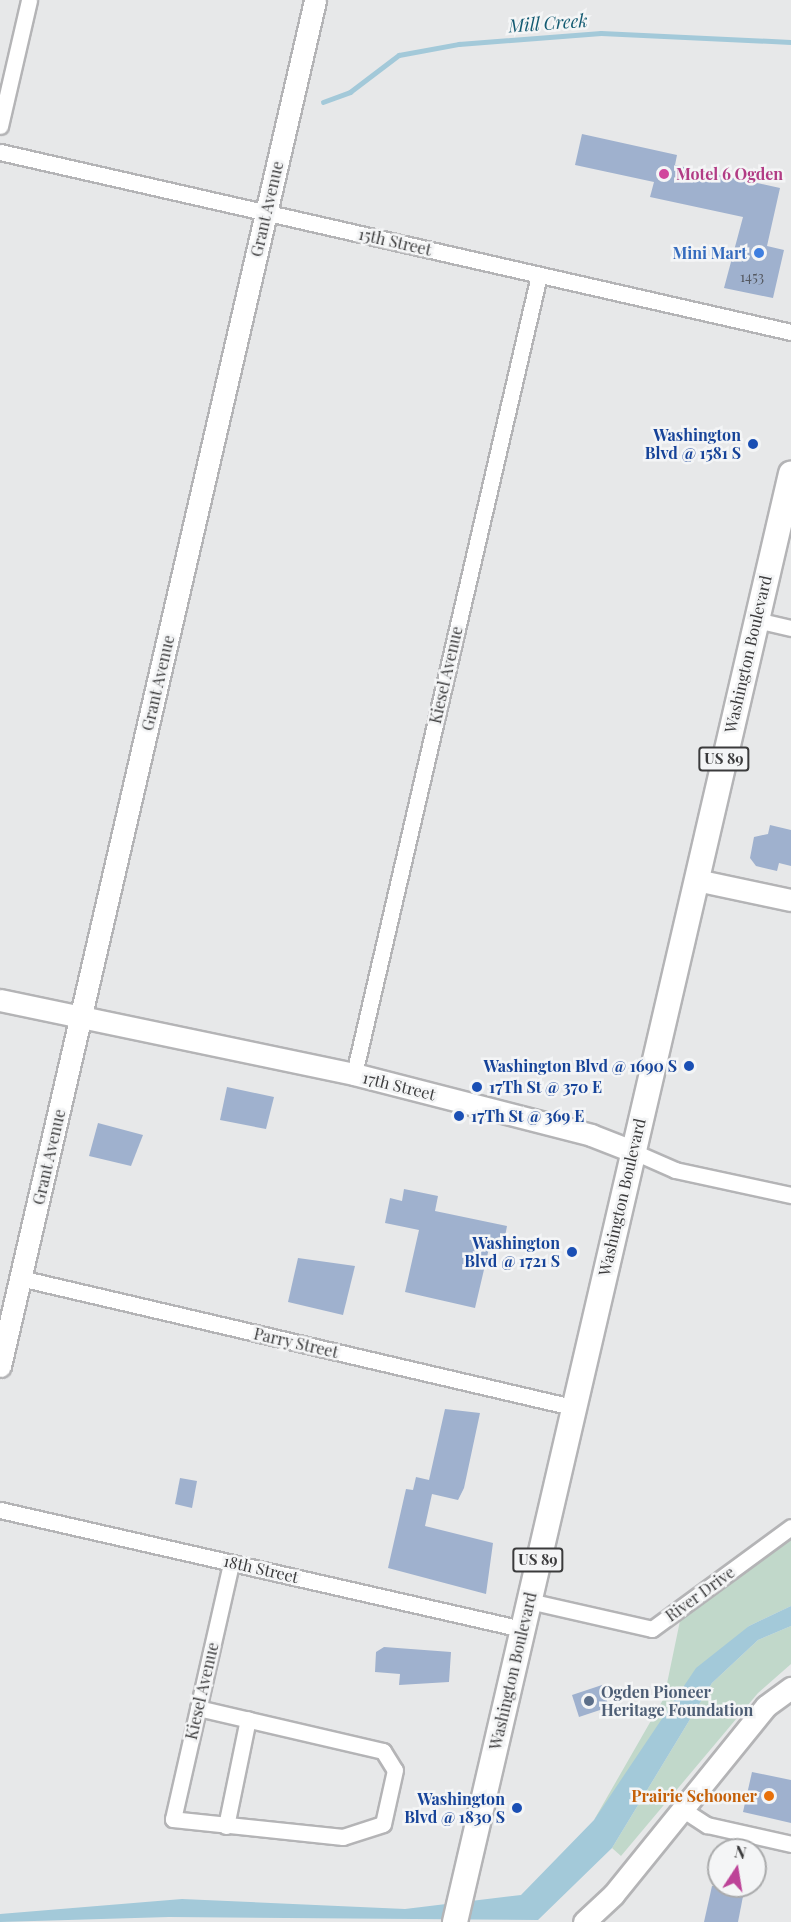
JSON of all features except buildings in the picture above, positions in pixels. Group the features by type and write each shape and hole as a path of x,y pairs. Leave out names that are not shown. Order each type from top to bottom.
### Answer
{"main road":[{"name":"Washington Boulevard","path":"455,1922 572,1407 791,473"}],"street":[{"path":"0,126 29,0"},
{"name":"Grant Avenue","path":"0,1366 315,0"},
{"name":"15th Street","path":"0,152 791,332"},
{"name":"Kiesel Avenue","path":"354,1074 539,275"},
{"path":"756,620 791,628"},
{"path":"696,880 791,900"},
{"name":"17th Street","path":"0,1000 354,1074 591,1135 675,1170 791,1195"},
{"name":"Parry Street","path":"20,1278 572,1407"},
{"name":"18th Street","path":"0,1510 522,1629"},
{"name":"River Drive","path":"529,1601 652,1629 791,1527"},
{"name":"Kiesel Avenue","path":"226,1826 173,1819 231,1563"},
{"path":"584,1922 613,1895 766,1706 791,1688"},
{"path":"198,1708 248,1719 383,1751 392,1760 392,1786 383,1824 356,1836 226,1826 248,1719"},
{"path":"682,1809 707,1825 791,1845"}],"green space":[{"path":"791,1536 791,1606 749,1626 594,1820 664,1698 681,1616"},
{"path":"791,1626 791,1664 758,1693 621,1856 612,1848 712,1683 758,1640"}],"water":[{"path":"791,1606 791,1626 758,1640 712,1683 612,1848 538,1920 169,1917 0,1922 0,1914 182,1899 405,1909 521,1895 594,1820 696,1668 749,1626"}],"waterway":[{"name":"Mill Creek","path":"323,102 350,92 399,55 459,44 601,33 791,42"}],"place":[{"name":"Motel 6 Ogden","path":"664,174"},
{"name":"Mini Mart","path":"759,253"},
{"name":"Washington Blvd @ 1581 S","path":"753,444"},
{"name":"Washington Blvd @ 1690 S","path":"689,1066"},
{"name":"17Th St @ 370 E","path":"477,1087"},
{"name":"17Th St @ 369 E","path":"459,1116"},
{"name":"Washington Blvd @ 1721 S","path":"572,1252"},
{"name":"Ogden Pioneer Heritage Foundation","path":"589,1701"},
{"name":"Prairie Schooner","path":"769,1796"},
{"name":"Washington Blvd @ 1830 S","path":"517,1808"}]}
